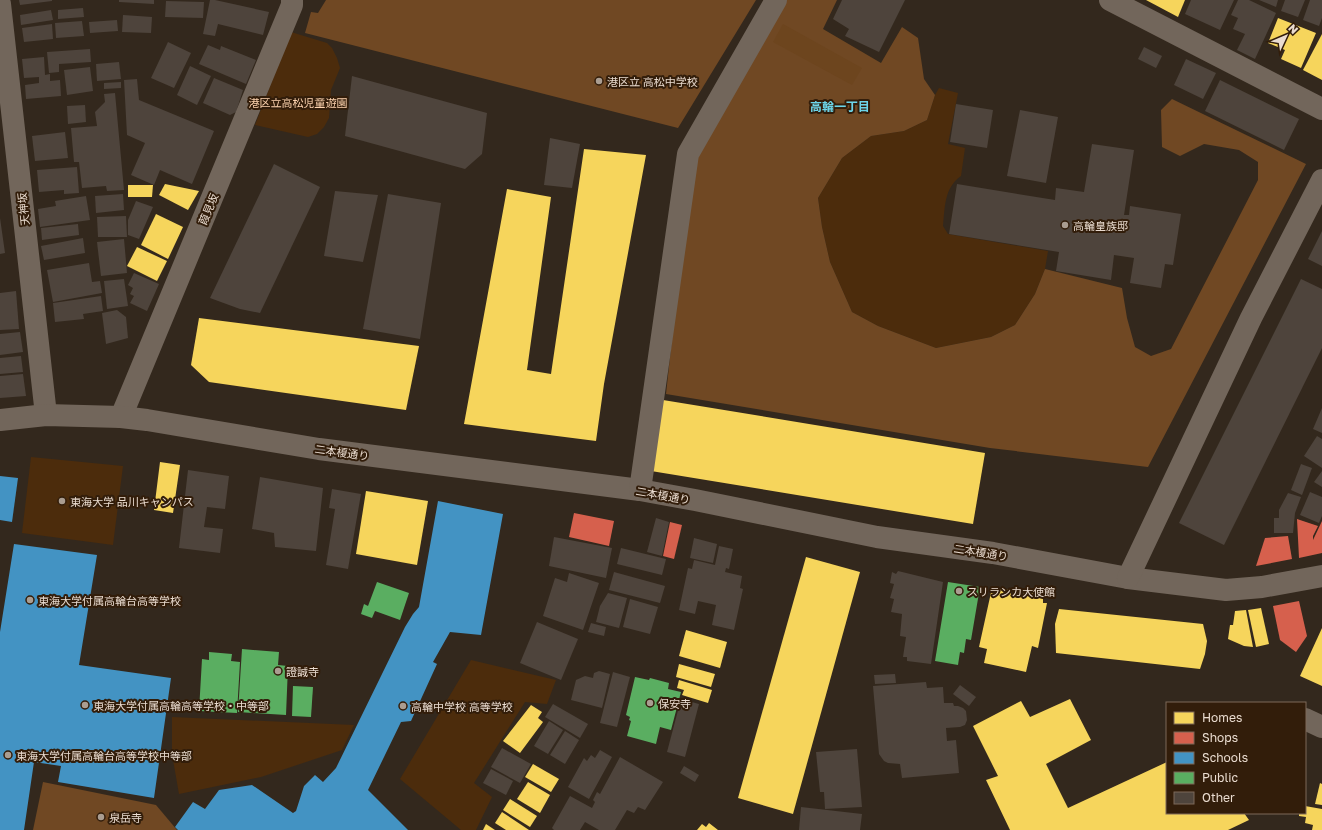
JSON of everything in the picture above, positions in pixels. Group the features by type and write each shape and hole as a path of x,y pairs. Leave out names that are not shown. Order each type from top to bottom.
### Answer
{"street":[{"name":"葭見坂","path":"120,417 292,5 292,0"},
{"path":"640,490 688,154 776,0"},
{"path":"1110,0 1322,108"},
{"name":"天神坂","path":"0,4 46,415"},
{"path":"1128,578 1251,318 1322,180"},
{"name":"二本榎通り","path":"0,420 46,415 120,417 155,421 319,449 640,490 877,537 993,553 1128,578 1226,590 1262,587 1322,576"},
{"path":"1306,719 1322,727"}],"green space":[{"name":"港区立高松児童遊園","path":"291,32 327,43 332,48 340,68 331,90 329,118 324,127 317,134 308,137 255,125"},
{"path":"939,88 958,93 948,144 965,148 961,176 951,186 946,198 943,226 948,234 1048,251 1045,269 1035,294 1015,325 991,337 936,348 878,326 852,312 830,262 822,227 818,198 842,158 871,136 904,131 927,120 935,95"},
{"path":"31,457 123,466 113,545 22,533"},
{"path":"471,660 556,680 547,704 525,702 474,783 492,797 476,830 461,830 400,779"},
{"path":"172,717 354,725 342,750 261,777 179,794 172,754"}],"shaded area":[{"name":"港区立 高松中学校","path":"326,0 756,0 678,128 305,33 311,12 318,13"},
{"path":"786,0 837,0 823,29 881,63 902,27 918,38 924,79 935,95 927,120 904,131 871,136 842,158 818,198 822,227 830,262 852,312 878,326 936,348 991,337 1015,325 1035,294 1045,269 1122,288 1127,318 1135,347 1151,356 1171,349 1258,180 1258,162 1239,150 1204,144 1180,156 1162,147 1161,110 1172,99 1306,164 1148,467 990,448 666,394 692,156"},
{"path":"783,24 862,68 852,85 773,42"},
{"name":"泉岳寺","path":"43,782 156,805 177,830 33,830"}],"building: Homes":[{"path":"1146,0 1185,0 1178,17"},
{"path":"1278,18 1316,33 1301,68 1281,59 1285,50 1268,43"},
{"path":"1322,34 1322,80 1303,70"},
{"path":"584,149 646,155 604,384 596,441 464,424 507,189 551,197 527,370 551,374"},
{"path":"165,184 199,191 188,210 159,195"},
{"path":"128,185 153,185 152,197 128,197"},
{"path":"156,214 183,227 168,259 141,245"},
{"path":"137,247 167,261 157,281 127,266"},
{"path":"199,318 419,346 406,410 209,382 191,365"},
{"path":"663,400 985,453 973,524 651,471"},
{"path":"160,462 180,465 173,513 154,510"},
{"path":"366,491 428,501 417,565 356,554"},
{"path":"806,557 860,572 793,814 738,798"},
{"path":"992,588 1011,590 1011,595 1023,596 1024,592 1043,595 1043,603 1047,603 1038,648 1032,646 1026,672 984,663 987,649 979,647"},
{"path":"1261,608 1269,644 1256,647 1248,610"},
{"path":"1059,609 1203,624 1207,641 1205,654 1200,669 1056,653 1055,624"},
{"path":"1246,610 1253,647 1244,646 1228,639 1230,625 1233,625 1235,611"},
{"path":"1322,628 1322,686 1300,676"},
{"path":"686,630 727,642 720,668 679,656"},
{"path":"679,664 715,674 711,687 676,677"},
{"path":"679,680 712,690 708,703 682,695 684,690 677,688"},
{"path":"1070,699 1091,740 1046,764 1068,808 1166,762 1166,814 1245,814 1249,820 1228,830 1010,830 986,780 998,776 973,726 1021,701 1030,717"},
{"path":"531,705 542,712 538,718 543,722 520,753 503,741"},
{"path":"533,764 559,779 551,792 525,777"},
{"path":"528,782 550,795 540,813 517,799"},
{"path":"1320,783 1322,784 1322,805 1315,804"},
{"path":"510,799 537,816 530,827 503,810"},
{"path":"1306,806 1322,809 1322,830 1312,830 1313,825 1305,823 1306,817 1299,816 1299,814 1306,814"},
{"path":"502,812 529,830 506,830 495,823"},
{"path":"709,823 718,830 697,830 702,824 706,827"},
{"path":"486,824 495,830 483,830"}],"building: Shops":[{"path":"574,513 614,521 609,546 569,537"},
{"path":"1297,519 1318,526 1313,536 1313,540 1322,521 1322,553 1299,558"},
{"path":"670,522 682,525 674,559 663,556"},
{"path":"1288,536 1292,559 1256,566 1265,538"},
{"path":"1299,601 1307,636 1296,652 1280,640 1273,606"}],"building: Schools":[{"path":"0,476 18,478 12,522 0,520"},
{"name":"高輪中学校 高等学校","path":"438,501 503,514 481,635 450,632 433,662 437,664 411,721 401,722 368,790 408,830 178,830 175,827 193,802 205,809 219,790 252,785 293,813 296,811 304,786 315,775 323,782 336,768 405,627 419,607"},
{"name":"東海大学付属高輪高等学校・中等部","path":"14,544 97,555 79,665 171,678 154,798 58,782 61,766 34,762 24,830 0,830 0,632"}],"building: Public":[{"path":"377,582 409,593 400,620 375,611 372,618 361,614 364,604 368,606"},
{"path":"948,582 980,587 971,640 966,639 964,653 960,652 958,665 935,661"},
{"path":"242,649 279,652 278,665 288,666 286,715 238,712"},
{"path":"209,652 232,654 231,661 240,662 237,713 199,711 202,659 209,660"},
{"path":"635,677 649,680 650,678 669,683 668,689 681,692 671,730 660,727 656,744 627,736 631,721 629,720 630,717 626,715"},
{"path":"293,686 313,687 311,717 292,716"}],"building: Other":[{"path":"19,0 52,0 52,1 20,5"},
{"path":"119,0 154,0 154,4 119,2"},
{"path":"210,0 269,12 263,35 218,24 215,36 203,34"},
{"path":"842,0 905,0 879,52 845,36 849,29 833,19"},
{"path":"1191,0 1234,0 1220,30 1185,14"},
{"path":"1238,0 1249,0 1276,13 1255,59 1237,50 1245,34 1233,29 1238,18 1231,15"},
{"path":"1259,0 1278,0 1276,7"},
{"path":"1285,0 1305,0 1298,17 1281,11"},
{"path":"1310,0 1322,0 1322,18 1319,26 1303,20"},
{"path":"166,1 204,2 203,18 165,17"},
{"path":"83,8 84,17 58,19 58,10"},
{"path":"51,10 53,20 21,25 20,15"},
{"path":"123,15 152,17 151,33 122,32"},
{"path":"117,20 118,31 90,33 89,22"},
{"path":"82,21 84,36 56,38 55,23"},
{"path":"52,24 53,39 24,42 22,28"},
{"path":"168,42 191,53 174,88 151,78"},
{"path":"208,45 220,50 221,46 256,60 246,84 199,64"},
{"path":"1144,47 1162,56 1156,68 1138,59"},
{"path":"90,49 91,62 59,64 59,72 49,73 47,52"},
{"path":"44,57 45,75 50,74 50,81 60,80 61,96 26,99 25,85 39,83 39,77 24,78 22,59"},
{"path":"1186,59 1216,73 1203,99 1174,85"},
{"path":"119,62 121,79 97,81 96,64"},
{"path":"190,66 211,76 197,105 177,95"},
{"path":"90,67 93,91 67,95 64,70"},
{"path":"352,76 487,113 482,154 465,169 345,136"},
{"path":"214,78 243,90 236,112 230,115 203,103"},
{"path":"137,79 139,100 214,131 192,184 160,170 154,185 131,175 145,143 127,135 124,80"},
{"path":"1220,80 1299,119 1284,150 1205,111"},
{"path":"121,82 121,88 104,89 104,83"},
{"path":"115,93 124,190 107,191 106,186 82,188 79,162 74,162 71,128 97,126 95,112 105,102 104,94"},
{"path":"956,104 993,110 987,148 950,142"},
{"path":"85,105 86,122 68,124 67,106"},
{"path":"1020,110 1058,117 1046,183 1007,176"},
{"path":"65,132 68,158 35,161 32,136"},
{"path":"550,138 580,144 572,188 544,185"},
{"name":"高輪皇族邸","path":"1092,144 1134,150 1124,215 1129,215 1130,206 1181,214 1173,265 1165,264 1161,288 1130,283 1134,258 1114,255 1111,280 1056,271 1059,252 949,234 957,184 1055,200 1056,188 1084,192"},
{"path":"274,164 320,187 260,313 240,309 210,298"},
{"path":"77,167 79,193 64,194 64,190 39,192 37,170"},
{"path":"335,191 378,195 363,262 324,256"},
{"path":"123,194 124,210 96,213 95,196"},
{"path":"388,194 441,203 420,339 363,329"},
{"path":"86,196 90,220 40,227 38,209 56,206 55,201"},
{"path":"136,201 153,207 139,239 128,235 128,220"},
{"path":"126,216 127,237 98,237 97,217"},
{"path":"0,218 5,253 0,254"},
{"path":"78,224 79,235 42,240 41,228"},
{"path":"1322,231 1322,266 1308,259"},
{"path":"83,238 85,253 44,260 41,246"},
{"path":"124,239 127,273 101,276 97,242"},
{"path":"89,263 92,282 100,281 102,293 53,302 47,270"},
{"path":"134,273 159,284 147,311 130,303 134,296 130,294 133,288 128,285"},
{"path":"124,279 128,306 107,309 104,281"},
{"path":"1301,279 1322,289 1322,348 1224,545 1179,523"},
{"path":"16,291 19,329 0,330 0,293"},
{"path":"101,296 103,311 83,314 84,319 55,322 53,303"},
{"path":"117,310 126,317 128,338 106,344 102,313"},
{"path":"20,332 23,352 0,355 0,334"},
{"path":"21,356 23,372 0,374 0,358"},
{"path":"23,374 26,396 0,398 0,376"},
{"path":"1322,408 1322,433 1313,429"},
{"path":"1317,436 1322,439 1322,468 1304,456"},
{"path":"1301,464 1312,468 1302,495 1291,490"},
{"path":"188,470 229,476 225,509 207,507 204,527 223,529 220,553 179,548"},
{"path":"1322,471 1322,487 1314,482"},
{"path":"260,477 323,488 316,551 275,547 274,533 252,529"},
{"path":"332,489 361,494 348,569 326,565 335,509 329,508"},
{"path":"1310,492 1322,497 1322,516 1319,523 1300,515"},
{"path":"1288,493 1301,497 1295,513 1293,533 1274,533 1274,518 1279,518 1279,510"},
{"path":"656,518 669,522 662,556 647,552"},
{"path":"554,537 612,548 606,578 549,566"},
{"path":"694,538 717,544 713,563 690,558"},
{"path":"719,546 733,549 729,569 726,568 725,572 742,576 740,588 743,589 734,630 712,625 716,605 698,601 695,614 679,610 688,568 692,569 694,560 715,565"},
{"path":"621,548 666,559 662,575 617,564"},
{"path":"898,571 943,582 931,664 907,661 907,657 903,657 906,637 900,636 902,614 891,612 894,599 890,598 894,584 890,583 892,572 896,574"},
{"path":"614,572 665,586 660,603 609,590"},
{"path":"569,573 599,583 583,630 543,616 555,578 567,582"},
{"path":"608,593 627,598 619,628 596,622 600,606"},
{"path":"630,599 658,607 650,634 623,627"},
{"path":"537,622 578,639 561,680 520,663"},
{"path":"591,623 606,627 604,636 588,632"},
{"path":"599,671 610,674 602,708 571,700 576,680 585,676 593,678 594,673"},
{"path":"613,672 630,677 617,727 600,723"},
{"path":"895,674 896,683 875,684 874,675"},
{"path":"926,682 927,688 943,687 944,703 953,703 954,706 963,708 966,711 967,720 965,725 946,728 947,741 956,740 959,773 902,778 900,764 888,763 884,761 879,754 873,686"},
{"path":"960,685 976,697 969,706 953,694"},
{"path":"681,699 699,704 685,757 667,752"},
{"path":"553,704 588,724 580,738 545,717"},
{"path":"549,721 563,730 548,754 534,746"},
{"path":"565,731 579,740 565,764 550,755"},
{"path":"502,748 531,764 520,783 491,767"},
{"path":"857,749 862,807 825,809 824,792 820,792 816,752"},
{"path":"600,750 612,757 589,799 568,787 584,758 587,761 591,755 595,758"},
{"path":"620,757 663,782 645,810 638,807 634,813 627,810 615,830 599,830 585,822 580,830 554,830 552,828 570,796 592,808 595,802 593,800 597,792 600,794"},
{"path":"684,766 699,775 695,782 680,773"},
{"path":"491,769 513,781 506,795 483,783"},
{"path":"801,807 862,814 860,830 799,830"}],"place":[{"name":"港区立 高松中学校","path":"599,81"},
{"name":"高輪皇族邸","path":"1065,225"},
{"name":"東海大学 品川キャンパス","path":"62,501"},
{"name":"スリランカ大使館","path":"959,591"},
{"name":"東海大学付属高輪台高等学校","path":"30,600"},
{"name":"證誠寺","path":"278,671"},
{"name":"保安寺","path":"650,703"},
{"name":"東海大学付属高輪高等学校・中等部","path":"85,705"},
{"name":"高輪中学校 高等学校","path":"403,706"},
{"name":"東海大学付属高輪台高等学校中等部","path":"8,755"},
{"name":"泉岳寺","path":"101,817"}],"district":[{"name":"高輪一丁目","path":"840,106"}]}
